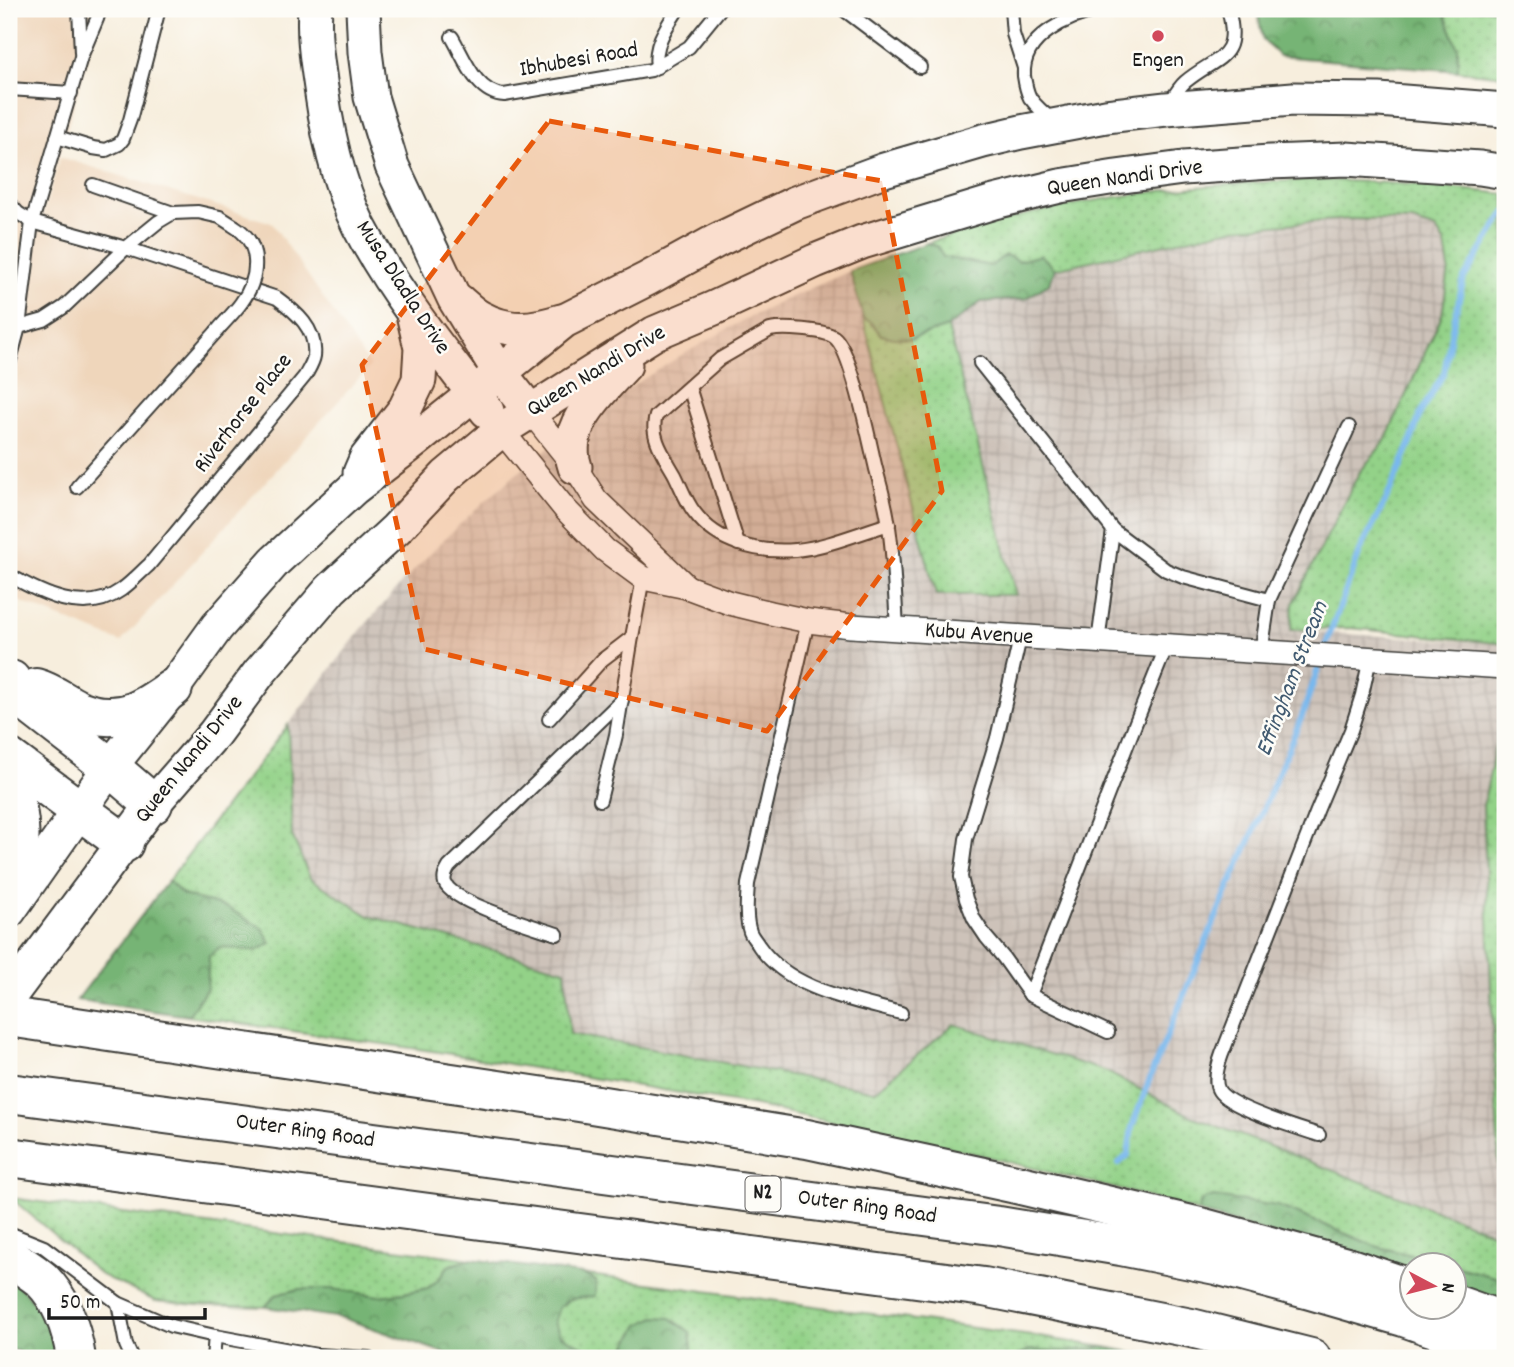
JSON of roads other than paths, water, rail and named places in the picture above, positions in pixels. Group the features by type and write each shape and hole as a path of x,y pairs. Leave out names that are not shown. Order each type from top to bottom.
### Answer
{"highway":[{"path":"10,680 32,706 153,804"},
{"path":"10,680 47,691 79,710 116,717 146,707 173,688"},
{"path":"9,758 124,843"},
{"path":"9,780 18,808 20,834 19,859 9,893"},
{"path":"9,1017 807,1139 1204,1228 1350,1268 1398,1284"},
{"name":"Outer Ring Road","path":"9,1093 986,1224 1121,1246 1216,1265 1310,1290 1404,1317 1505,1353"},
{"path":"9,1157 984,1287 1104,1309 1311,1358"},
{"path":"9,1258 41,1280 54,1296 64,1313 76,1358"},
{"path":"1468,1309 1505,1322"}],"main road":[{"name":"Musa Dladla Drive","path":"315,9 313,33 327,130 346,195 366,239 413,314 501,430"},
{"name":"Musa Dladla Drive","path":"363,9 371,97 392,166 454,298 500,373 531,412"},
{"path":"454,298 481,318 505,327 539,328 564,321 795,203 884,170 983,141 1106,116 1258,101 1327,99 1416,102 1505,110"},
{"name":"Queen Nandi Drive","path":"9,997 153,804 214,734 258,673 331,589 396,529 446,477 501,430 655,333 862,242 994,202 1060,186 1183,168 1346,159 1505,172"},
{"path":"354,488 366,459 405,409 419,380 421,348 413,314"},
{"path":"9,911 110,767 217,627 275,561 354,488 564,321"},
{"path":"575,467 571,447 587,407 655,333"}],"street":[{"name":"Kubu Avenue","path":"531,412 575,467 596,500 687,587"},
{"name":"Kubu Avenue","path":"501,430 565,509 605,551 643,578 687,587 730,603 807,621 851,626 1362,658"},
{"path":"1362,658 1505,667"}],"lane":[{"path":"79,9 81,57"},
{"path":"9,364 19,327 32,222 81,57 100,9"},
{"path":"57,137 106,150 122,139 131,120 159,9"},
{"path":"657,66 658,46 663,32 678,9"},
{"name":"Ibhubesi Road","path":"452,37 477,80 498,95 513,94 651,70 689,47 720,9"},
{"path":"843,9 920,67"},
{"path":"1011,9 1013,34 1030,98 1059,125"},
{"path":"1024,68 1031,51 1043,34 1067,20 1102,9"},
{"path":"1166,109 1184,83 1222,57 1230,48 1232,30 1228,9"},
{"path":"9,89 71,93"},
{"path":"77,487 243,300 256,265 255,249 249,238 220,218 198,212 173,213 93,185"},
{"path":"9,203 32,222"},
{"path":"19,327 44,320 64,307 126,248 173,213"},
{"name":"Riverhorse Place","path":"9,575 51,596 69,601 87,603 119,592 149,565 305,376 314,358 314,343 308,329 298,314 277,298 126,248 32,222"},
{"path":"889,524 797,550 762,549 738,544 717,535 694,512 657,440 654,424 656,416 720,359 770,330 799,330 832,336 841,345 856,385 889,524 897,629"},
{"path":"980,363 1112,530 1166,570 1269,600"},
{"path":"689,387 738,544"},
{"path":"1269,653 1269,600 1349,427"},
{"path":"1098,642 1112,530"},
{"path":"600,800 622,700 643,578"},
{"path":"807,621 748,884 746,917 751,934 764,953 784,972 802,982 845,998 901,1013"},
{"path":"549,719 602,660 632,637"},
{"path":"1020,638 997,738 966,839 961,877 974,919 1030,995 1108,1032"},
{"path":"1030,995 1167,645"},
{"path":"1319,1135 1234,1104 1219,1091 1217,1073 1222,1054 1351,730 1362,695 1362,658"},
{"path":"557,934 511,920 460,897 447,887 445,875 449,867 622,700"},
{"path":"9,1028 190,1044"},
{"path":"9,1233 44,1247 118,1303 171,1326 317,1355 369,1358"},
{"path":"118,1303 126,1345 132,1358"},
{"path":"213,1358 215,1336"}],"waterway":[{"name":"Effingham Stream","path":"1324,650 1361,549 1386,500 1421,412 1444,373 1464,278 1505,212"},
{"name":"Effingham Stream","path":"1119,1163 1128,1155 1132,1127 1153,1070 1302,716 1321,660"}],"place":[{"name":"Engen","path":"1158,36"}]}
